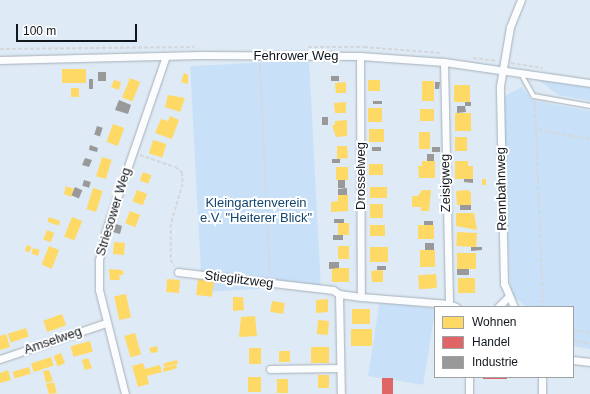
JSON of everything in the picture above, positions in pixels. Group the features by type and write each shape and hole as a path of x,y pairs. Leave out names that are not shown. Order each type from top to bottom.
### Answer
{"street":[{"name":"Rennbahnweg","path":"513,306 508,298 504,276 500,86 510,27 521,0"},
{"name":"Fehrower Weg","path":"0,60 166,56 360,56 444,62 590,83"},
{"name":"Striesower Weg","path":"125,394 106,323 99,290 100,250 166,56"},
{"name":"Drosselweg","path":"360,56 361,297"},
{"name":"Zeisigweg","path":"444,62 449,304"},
{"name":"Stieglitzweg","path":"178,272 270,285 333,290 339,294 361,297 449,304 454,306"},
{"path":"339,294 341,394"},
{"path":"499,306 508,298"},
{"name":"Amselweg","path":"0,359 106,323"},
{"path":"574,360 590,362"},
{"path":"270,368 340,368"},
{"path":"469,378 469,394"},
{"path":"542,378 542,394"}],"lane":[{"path":"520,72 534,96 590,106"}],"path":[{"path":"260,56 270,285"},
{"path":"534,96 538,130 543,300 540,306"},
{"path":"538,130 590,139"},
{"path":"133,152 175,167 182,172 182,184 171,224 170,243 171,260 178,272"},
{"path":"574,330 590,333"},
{"path":"574,340 590,344"}],"green space":[{"name":"Kleingartenverein e.V. \"Heiterer Blick\"","path":"309,60 321,286 202,292 190,66"},
{"path":"539,80 590,87 590,101 558,95"},
{"path":"522,87 531,99 590,111 590,349 574,346 574,306 525,306 513,295 510,284 503,97"},
{"path":"380,300 434,309 423,385 368,376"}],"building: Wohnen":[{"path":"62,69 86,69 86,83 62,83"},
{"path":"184,73 188,75 188,84 181,82"},
{"path":"130,78 140,82 132,102 122,97"},
{"path":"114,80 121,82 119,90 111,87"},
{"path":"368,80 380,80 380,91 368,91"},
{"path":"422,81 434,81 434,101 422,101"},
{"path":"346,82 346,93 336,93 335,83"},
{"path":"454,85 470,85 470,102 454,102"},
{"path":"71,88 79,88 79,97 71,97"},
{"path":"168,95 185,98 180,112 165,107"},
{"path":"346,102 346,113 335,113 334,103"},
{"path":"368,108 382,108 382,122 368,122"},
{"path":"420,109 434,109 434,121 420,121"},
{"path":"455,113 471,113 471,131 455,131"},
{"path":"170,116 179,120 172,139 155,133 161,119 168,121"},
{"path":"347,120 347,136 336,137 332,125 335,125 335,121"},
{"path":"113,124 124,128 118,146 107,142"},
{"path":"369,129 384,129 384,142 369,142"},
{"path":"419,132 430,132 430,149 419,149"},
{"path":"455,137 467,137 467,151 455,151"},
{"path":"153,140 166,144 162,157 149,153"},
{"path":"337,146 347,146 348,158 337,159"},
{"path":"102,157 112,160 106,179 96,176"},
{"path":"422,161 435,161 435,178 419,178 418,166 422,166"},
{"path":"455,161 468,161 468,166 473,166 473,179 455,179"},
{"path":"369,164 383,164 383,175 369,175"},
{"path":"336,167 348,167 348,180 336,180"},
{"path":"143,172 151,175 148,184 140,180"},
{"path":"482,179 486,179 486,185 482,185"},
{"path":"66,186 74,189 71,197 64,194"},
{"path":"370,187 387,187 387,198 370,198"},
{"path":"93,188 103,191 96,212 87,209"},
{"path":"137,190 147,194 143,205 133,201"},
{"path":"422,190 431,190 429,211 421,211 421,207 412,207 412,196 418,196"},
{"path":"468,190 471,193 471,205 457,205 456,191"},
{"path":"338,195 348,195 348,211 331,212 331,202 338,201"},
{"path":"370,204 383,204 383,218 370,218"},
{"path":"130,211 140,215 135,227 125,223"},
{"path":"456,213 474,213 477,230 456,226"},
{"path":"49,217 60,221 59,226 47,222"},
{"path":"72,217 82,221 74,241 64,236"},
{"path":"338,223 349,223 349,235 338,235"},
{"path":"370,225 385,225 385,236 370,236"},
{"path":"418,225 434,225 434,239 418,239"},
{"path":"47,230 54,233 50,242 43,239"},
{"path":"457,232 477,233 476,247 456,246"},
{"path":"114,242 125,243 124,255 113,254"},
{"path":"27,245 32,247 29,252 25,251"},
{"path":"49,246 59,250 52,269 42,265"},
{"path":"338,246 349,246 349,259 338,259"},
{"path":"370,247 388,247 388,262 370,262"},
{"path":"33,248 40,250 38,256 31,254"},
{"path":"420,250 435,250 435,267 420,267"},
{"path":"457,253 476,253 476,269 457,269"},
{"path":"332,268 349,268 349,282 332,282"},
{"path":"109,269 122,270 124,274 119,276 120,280 110,280"},
{"path":"383,270 383,282 372,282 371,271"},
{"path":"436,274 437,288 419,289 418,275"},
{"path":"458,278 475,278 475,293 458,293"},
{"path":"167,279 180,280 179,293 166,292"},
{"path":"198,279 214,281 212,297 196,295"},
{"path":"126,294 131,317 119,320 114,296"},
{"path":"233,297 243,297 244,310 233,311"},
{"path":"328,299 328,312 316,313 316,300"},
{"path":"272,301 285,303 283,314 270,312"},
{"path":"352,309 370,309 370,324 352,324"},
{"path":"62,314 66,325 47,332 43,321"},
{"path":"255,316 257,336 239,337 241,317"},
{"path":"318,320 329,321 328,335 317,334"},
{"path":"26,328 29,337 11,342 8,334"},
{"path":"351,329 372,329 372,346 351,346"},
{"path":"135,333 141,354 130,357 124,336"},
{"path":"6,334 10,347 0,350 0,336"},
{"path":"90,341 93,352 74,357 71,346"},
{"path":"157,346 158,352 151,353 149,348"},
{"path":"311,347 329,347 329,363 311,363"},
{"path":"249,348 261,348 261,364 249,364"},
{"path":"279,351 290,351 290,362 279,362"},
{"path":"61,353 65,363 58,366 54,356"},
{"path":"51,357 54,366 34,372 31,363"},
{"path":"88,358 92,368 85,370 82,360"},
{"path":"177,360 178,364 164,367 163,363"},
{"path":"143,363 145,369 160,365 162,372 147,376 149,384 138,387 132,366"},
{"path":"176,365 177,368 164,372 163,368"},
{"path":"29,367 31,374 15,378 13,372"},
{"path":"8,370 11,380 0,383 0,373"},
{"path":"49,370 53,381 46,383 43,371"},
{"path":"318,375 329,375 329,388 318,388"},
{"path":"248,377 261,377 261,392 248,392"},
{"path":"277,379 288,379 288,393 277,393"},
{"path":"54,382 57,393 49,394 46,384"}],"building: Handel":[{"path":"382,378 393,378 393,394 382,394"},
{"path":"483,378 507,378 507,379"}],"building: Industrie":[{"path":"98,72 106,72 106,81 98,81"},
{"path":"331,76 339,76 339,81 331,81"},
{"path":"89,79 93,79 93,89 89,89"},
{"path":"435,82 440,82 439,89 435,89"},
{"path":"119,100 131,105 128,114 115,110"},
{"path":"373,101 382,101 382,104 373,104"},
{"path":"465,102 471,102 471,106 465,106"},
{"path":"457,106 465,106 466,112 457,113"},
{"path":"322,117 328,117 328,125 322,125"},
{"path":"97,126 103,128 100,136 94,135"},
{"path":"90,145 98,148 97,152 89,150"},
{"path":"372,147 381,147 381,151 372,151"},
{"path":"432,147 440,147 440,152 432,152"},
{"path":"427,154 434,154 434,161 427,161"},
{"path":"85,158 92,160 89,167 82,165"},
{"path":"332,159 340,159 340,163 332,163"},
{"path":"464,179 473,179 473,183 464,182"},
{"path":"84,180 91,182 89,188 82,186"},
{"path":"338,180 345,180 345,188 338,188"},
{"path":"75,187 82,190 79,198 71,195"},
{"path":"347,188 347,195 338,195 338,189"},
{"path":"460,205 471,205 471,210 460,210"},
{"path":"334,219 344,219 344,223 334,223"},
{"path":"424,221 433,221 433,225 424,225"},
{"path":"116,224 122,226 120,234 113,232"},
{"path":"333,235 343,235 343,240 333,240"},
{"path":"425,243 434,243 434,250 425,250"},
{"path":"471,247 482,247 482,250 471,251"},
{"path":"329,262 339,262 339,268 329,269"},
{"path":"377,266 386,266 386,270 377,270"},
{"path":"457,269 469,269 469,275 457,275"}]}
